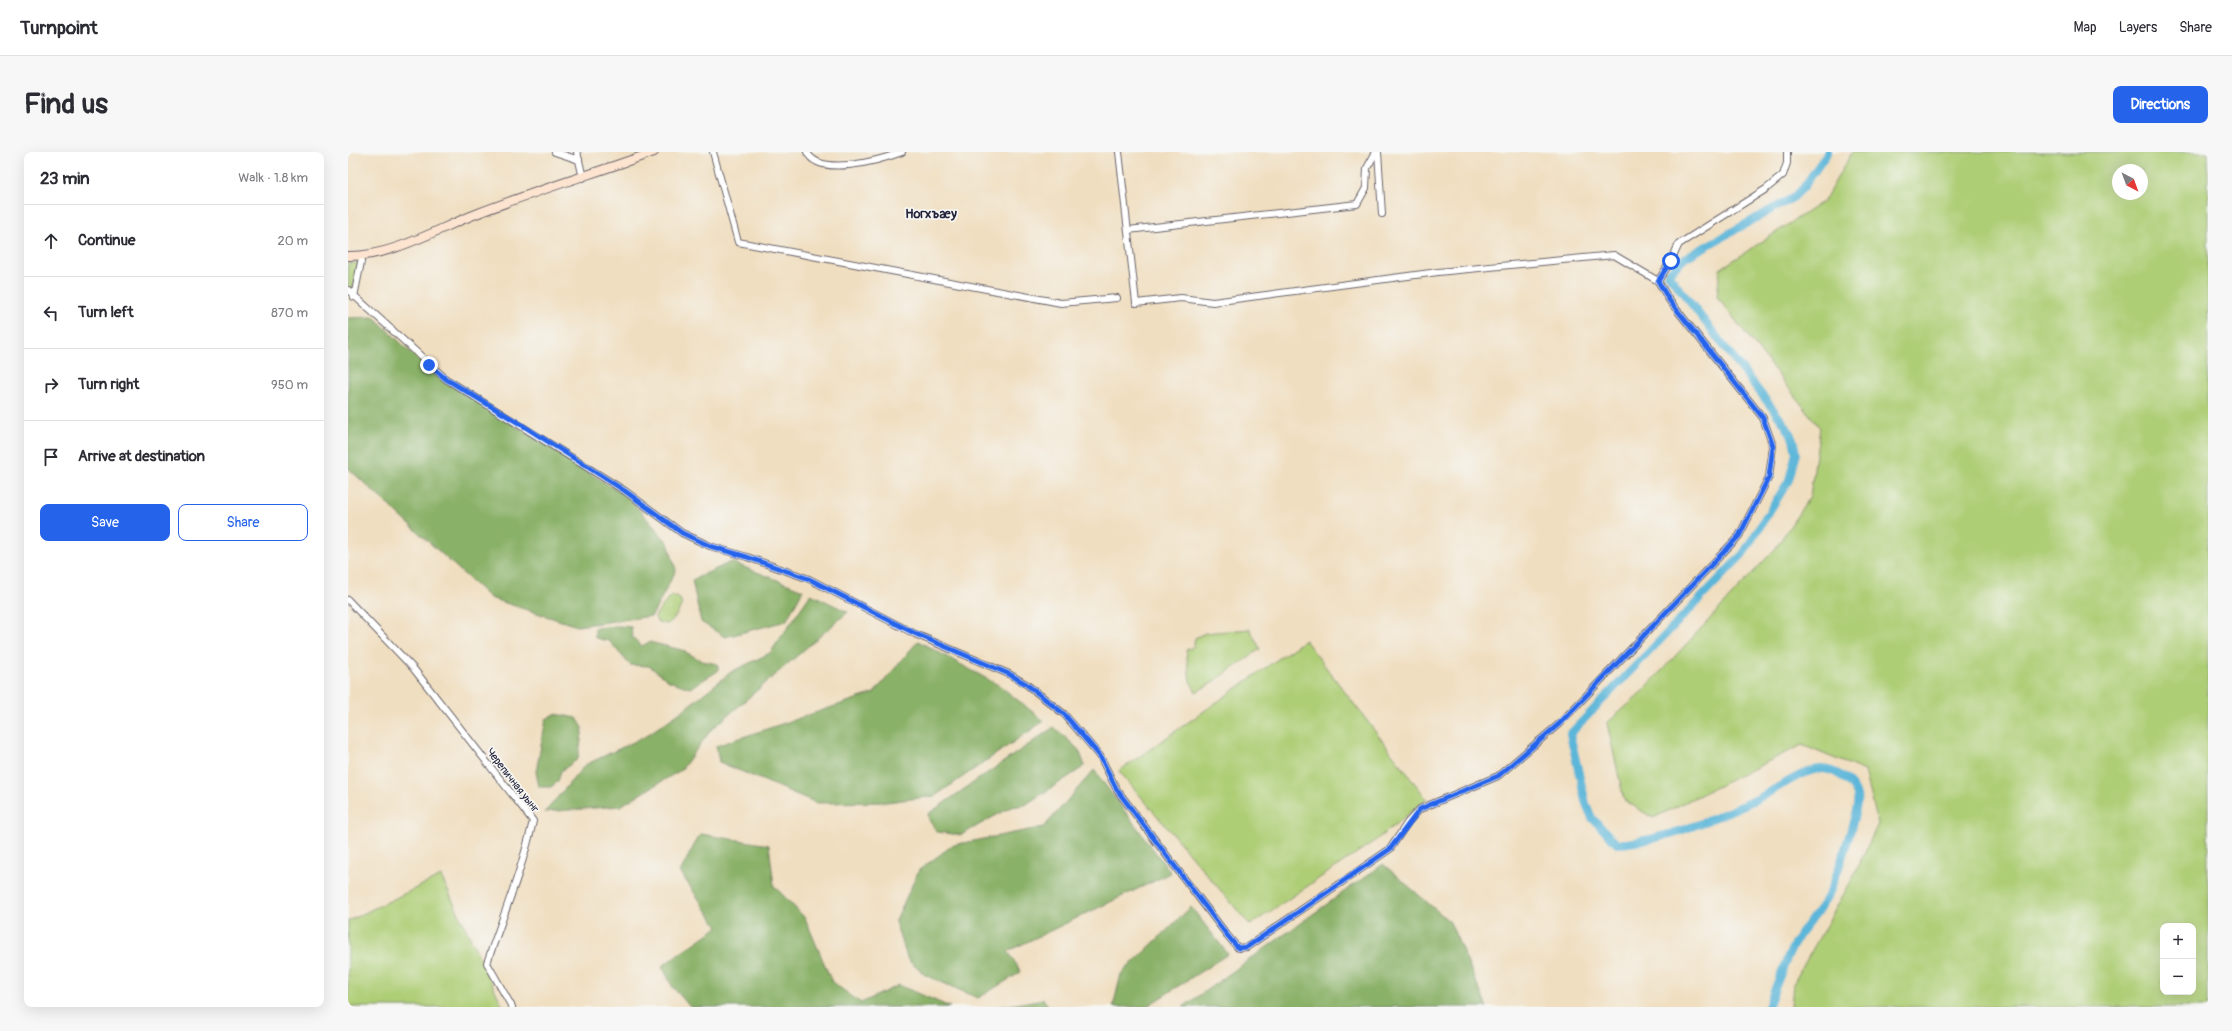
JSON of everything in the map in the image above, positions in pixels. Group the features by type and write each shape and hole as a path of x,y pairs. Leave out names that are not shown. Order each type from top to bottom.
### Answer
{"main road":[{"path":"348,256 362,257 414,241 477,213 583,178 654,152"}],"street":[{"path":"555,152 579,160"},
{"path":"577,152 583,178"},
{"path":"713,152 738,242 1061,302 1117,298"},
{"path":"807,152 816,163 833,166 879,161 902,152"},
{"path":"348,290 446,379 522,425 625,491 682,533 710,546 747,557 809,579 916,634 1009,674 1026,684 1064,714 1100,756 1117,790 1238,948 1247,947 1390,849 1420,809 1498,776 1559,724 1739,536 1769,477 1773,446 1763,418 1669,300 1658,281 1614,255 1438,272 1213,302 1181,298 1136,303 1119,152"},
{"path":"1128,230 1357,204 1366,188 1367,168 1377,152"},
{"path":"1377,152 1382,214"},
{"path":"1658,281 1671,261 1679,244 1766,189 1784,175 1787,163 1787,152"},
{"path":"354,297 362,257"},
{"name":"Черепичная уынг","path":"348,600 413,668 525,813 533,821 526,853 514,884 510,902 487,963 512,1007"}],"green space":[{"path":"1852,152 2208,152 2208,1007 1791,1007 1793,984 1850,883 1878,824 1865,771 1802,745 1653,818 1624,800 1607,723 1637,697 1775,549 1810,496 1820,428 1717,297 1720,269 1824,201"},
{"path":"348,263 358,263 353,290 348,285"},
{"path":"374,317 432,373 629,498 668,543 676,570 652,616 577,626 490,598 348,468 348,318"},
{"path":"731,562 803,590 786,621 725,637 701,622 692,580"},
{"path":"811,594 848,612 711,730 681,770 620,806 545,812 585,765 644,737 678,714 731,672 770,653"},
{"path":"672,595 680,599 682,604 679,610 674,618 667,624 658,622 655,618 657,613"},
{"path":"618,626 631,627 632,637 642,646 649,642 682,650 702,661 718,664 718,671 690,688 669,681 649,666 630,665 609,641 595,638 595,628"},
{"path":"1250,629 1260,649 1212,683 1196,692 1190,681 1186,650 1193,647 1195,638 1205,633"},
{"path":"1305,640 1427,799 1376,840 1250,925 1119,771"},
{"path":"918,641 1000,686 1044,721 935,796 886,802 817,803 719,762 716,746 874,693"},
{"path":"555,714 577,718 583,728 578,759 561,771 558,781 551,787 539,787 536,772 546,719"},
{"path":"1054,727 1079,750 1085,766 1025,805 1011,807 961,835 937,832 929,820 928,814"},
{"path":"1094,770 1171,873 1008,951 1021,972 978,998 925,975 908,960 895,922 919,870 953,845 1044,827"},
{"path":"700,834 769,845 774,886 805,918 832,982 861,1003 899,985 950,1007 690,1007 672,986 662,966 718,927 680,872"},
{"path":"1383,864 1450,922 1487,1007 1183,1007"},
{"path":"441,876 503,1007 348,1007 348,921"},
{"path":"1191,907 1228,954 1146,1007 1113,1007 1121,974"},
{"path":"1043,999 1049,1007 999,1007"}],"waterway":[{"path":"1768,1007 1793,946 1828,896 1841,861 1855,814 1857,802 1855,790 1837,773 1826,769 1813,770 1757,799 1688,828 1653,839 1617,844 1592,818 1586,804 1570,734 1743,554 1789,480 1796,453 1793,439 1786,426 1668,274 1685,258 1794,197 1803,188 1828,152"}],"district":[{"name":"Ногхъæу","path":"931,213"}],"route":[{"path":"429,365 446,379 522,425 625,491 682,533 710,546 747,557 809,579 916,634 1009,674 1026,684 1064,714 1100,756 1117,790 1238,948 1247,947 1390,849 1408,822 1420,809 1439,800 1494,779 1498,776 1559,724 1641,636 1739,536 1769,477 1773,446 1763,418 1669,300 1658,281 1671,261"}]}
